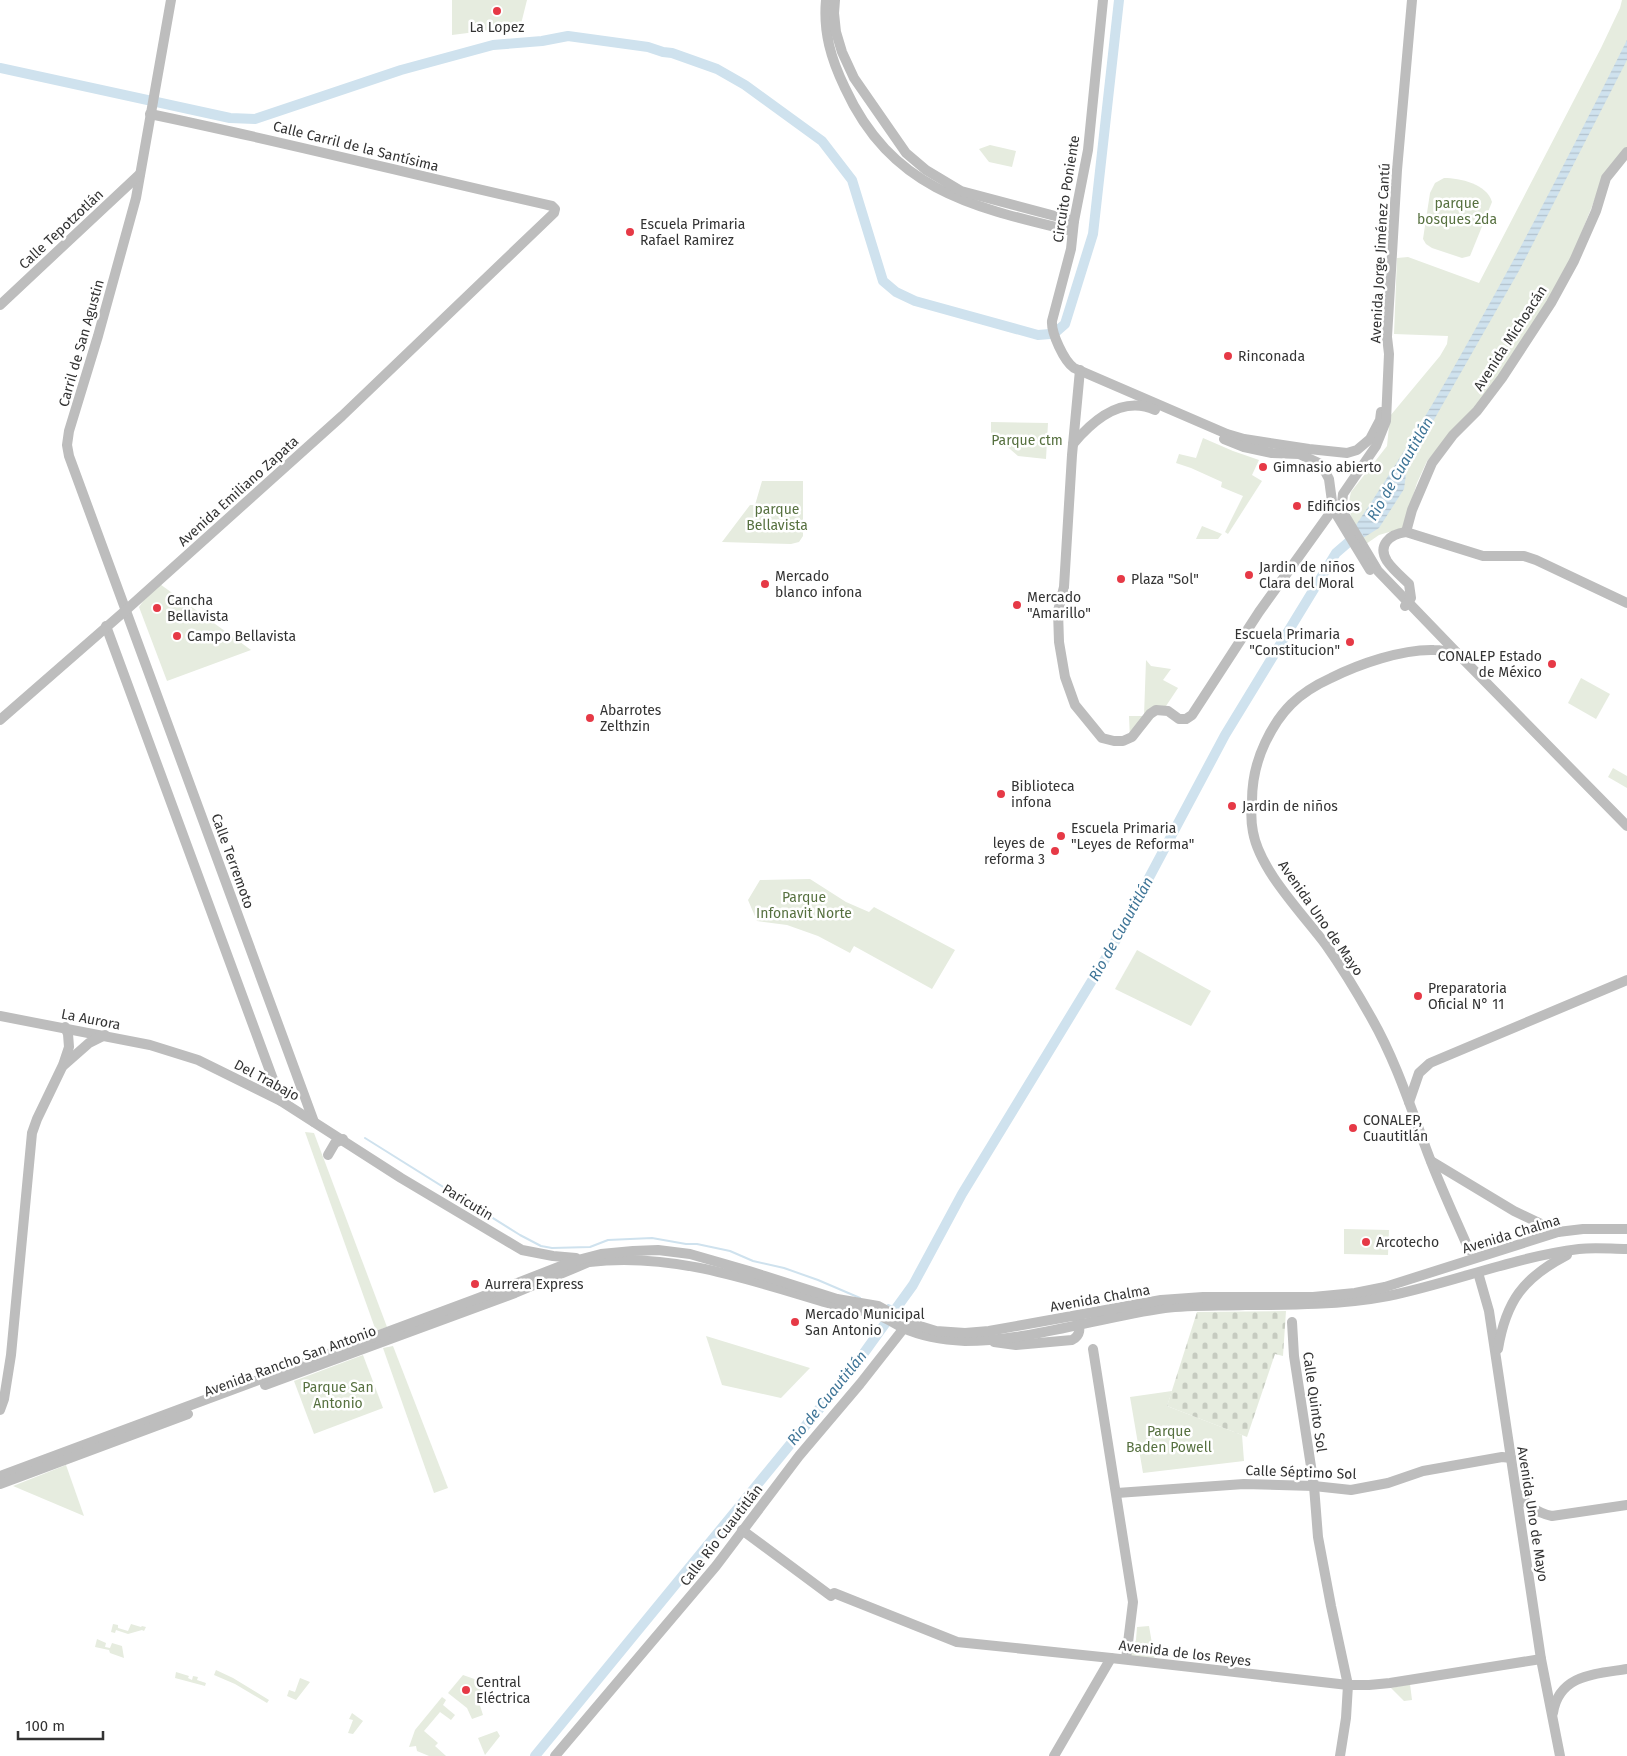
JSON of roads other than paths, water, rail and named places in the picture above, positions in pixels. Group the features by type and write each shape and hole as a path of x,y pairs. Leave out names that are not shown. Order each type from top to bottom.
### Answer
{"street":[{"name":"Carril de San Agustin","path":"69,456 67,445 69,431 136,198 171,0"},
{"path":"826,0 824,14 828,44 842,83 859,118 898,163 950,196 1028,220 1073,226"},
{"path":"834,0 838,42 854,78 906,153 926,170 961,191 1073,226"},
{"name":"Circuito Poniente","path":"1080,370 1067,362 1053,333 1052,321 1071,249 1073,226 1088,150 1103,0"},
{"name":"Avenida Jorge Jiménez Cantú","path":"1345,490 1376,446 1386,421 1389,354 1387,339 1395,196 1412,0"},
{"path":"842,83 854,78"},
{"name":"Calle Carril de la Santísima","path":"152,106 280,142 552,206 555,209"},
{"name":"Avenida Michoacán","path":"1406,532 1412,510 1432,464 1453,435 1477,411 1502,378 1551,303 1578,253 1596,211 1606,178 1627,152"},
{"path":"898,163 906,153"},
{"name":"Calle Tepotzotlán","path":"0,305 140,174"},
{"name":"Avenida Emiliano Zapata","path":"0,720 342,416 554,213 555,209"},
{"path":"1333,509 1264,605 1192,715 1186,719 1179,719 1168,711 1156,710 1150,714 1132,737 1123,741 1102,738 1075,706 1065,676 1059,642 1058,610 1064,587 1073,444 1080,370 1227,434 1244,439 1327,452 1347,453 1364,446 1370,440 1380,420 1384,350 1387,339"},
{"path":"1079,387 1098,378"},
{"path":"1073,444 1087,427 1099,417 1116,409 1132,405 1148,406 1244,447 1272,453 1299,454 1321,464"},
{"path":"1327,452 1321,459 1321,464 1329,479 1333,509 1349,529 1373,575 1460,656 1627,826"},
{"path":"1347,453 1357,462 1359,470"},
{"name":"Calle Terremoto","path":"69,456 314,1122"},
{"path":"1329,479 1345,490 1342,504 1349,529"},
{"path":"1406,605 1411,598 1409,584 1388,562 1384,549 1390,536 1406,532 1483,556 1524,556 1627,603"},
{"path":"1406,605 1434,639 1434,643 1423,650"},
{"path":"106,626 281,1102"},
{"name":"Avenida Uno de Mayo","path":"1460,656 1445,651 1423,650 1394,656 1351,669 1323,681 1297,697 1289,705 1268,737 1254,771 1252,823 1256,845 1273,876 1325,944 1373,1020 1410,1102 1431,1161 1469,1250"},
{"path":"1410,1102 1419,1073 1430,1063 1627,980"},
{"name":"La Aurora","path":"0,1016 150,1044 176,1052"},
{"path":"0,1410 4,1399 11,1355 32,1133 44,1103 63,1065 69,1047 68,1034 64,1027"},
{"path":"63,1065 89,1043 105,1035"},
{"name":"Del Trabajo","path":"176,1052 198,1060 281,1102 343,1139"},
{"path":"328,1155 336,1143 343,1139"},
{"name":"Paricutin","path":"343,1139 401,1178 522,1250 586,1260"},
{"path":"1431,1161 1514,1211 1558,1232"},
{"name":"Avenida Chalma","path":"1386,1292 1558,1232 1583,1229 1627,1229"},
{"path":"1496,1358 1505,1320 1522,1286 1547,1266 1580,1249"},
{"name":"Avenida Chalma","path":"889,1316 936,1331 965,1333 1165,1308 1319,1304 1386,1292 1514,1262 1580,1249 1627,1249"},
{"name":"Avenida Chalma","path":"586,1260 634,1250 658,1250 690,1254 749,1270 837,1299 878,1306 904,1328 925,1336 945,1340 988,1340 1016,1345 1072,1340 1077,1338 1080,1332 1078,1320"},
{"name":"Avenida Rancho San Antonio","path":"0,1476 586,1260"},
{"name":"Avenida Rancho San Antonio","path":"0,1484 516,1293 586,1260"},
{"name":"Avenida Uno de Mayo","path":"1479,1276 1489,1311 1541,1659 1560,1756"},
{"name":"Calle Quinto Sol","path":"1292,1322 1294,1356 1314,1486 1318,1537 1348,1685 1340,1756"},
{"name":"Calle Río Cuautitlán","path":"555,1756 716,1566 800,1456 904,1328"},
{"path":"1093,1348 1133,1602 1126,1659"},
{"name":"Calle Séptimo Sol","path":"1117,1493 1244,1484 1314,1486 1351,1490 1388,1483 1443,1467 1502,1457 1511,1458"},
{"path":"1517,1492 1533,1509 1542,1514 1552,1516 1627,1505"},
{"name":"Avenida de los Reyes","path":"742,1530 832,1594 957,1642 1126,1659 1348,1685 1390,1683 1541,1659"},
{"path":"1054,1756 1111,1658"},
{"path":"1553,1722 1557,1699 1571,1683 1584,1676 1627,1669"}],"water":[{"path":"1627,40 1627,60 1520,269 1407,467 1404,489 1379,528 1363,538 1356,525 1445,383 1492,299"}],"waterway":[{"path":"1057,331 1065,324 1093,234 1119,0"},
{"path":"0,68 230,118 255,119 401,70 493,45 542,41 568,36 648,47 672,53 717,69 745,85 822,141 852,180 883,281 896,292 915,301 1038,335 1050,334"},
{"name":"Rio de Cuautitlán","path":"535,1756 856,1364 913,1285 962,1194 1110,951 1225,735 1336,553 1358,534"},
{"path":"365,1138 520,1235 541,1246 552,1248 590,1247 608,1240 652,1238 697,1244 730,1251 753,1261 784,1268 860,1298"},
{"path":"888,1305 896,1308"}],"place":[{"name":"La Lopez","path":"497,11"},
{"name":"Escuela Primaria Rafael Ramirez","path":"630,232"},
{"name":"Rinconada","path":"1228,356"},
{"name":"Gimnasio abierto","path":"1263,467"},
{"name":"Edificios","path":"1297,506"},
{"name":"Jardin de niños Clara del Moral","path":"1249,575"},
{"name":"Plaza \"Sol\"","path":"1121,579"},
{"name":"Mercado blanco infona","path":"765,584"},
{"name":"Mercado \"Amarillo\"","path":"1017,605"},
{"name":"Cancha Bellavista","path":"157,608"},
{"name":"Campo Bellavista","path":"177,636"},
{"name":"Escuela Primaria \"Constitucion\"","path":"1350,642"},
{"name":"CONALEP Estado de México","path":"1552,664"},
{"name":"Abarrotes Zelthzin","path":"590,718"},
{"name":"Biblioteca infona","path":"1001,794"},
{"name":"Jardin de niños","path":"1232,806"},
{"name":"Escuela Primaria \"Leyes de Reforma\"","path":"1061,836"},
{"name":"leyes de reforma 3","path":"1055,851"},
{"name":"Preparatoria Oficial N° 11","path":"1418,996"},
{"name":"CONALEP, Cuautitlán","path":"1353,1128"},
{"name":"Arcotecho","path":"1366,1242"},
{"name":"Aurrera Express","path":"475,1284"},
{"name":"Mercado Municipal San Antonio","path":"795,1322"},
{"name":"Central Eléctrica","path":"466,1690"}],"park label":[{"name":"parque bosques 2da","path":"1457,212"},
{"name":"Parque ctm","path":"1027,440"},
{"name":"parque Bellavista","path":"777,518"},
{"name":"Parque Infonavit Norte","path":"804,906"},
{"name":"Parque San Antonio","path":"338,1395"},
{"name":"Parque Baden Powell","path":"1169,1439"}]}
